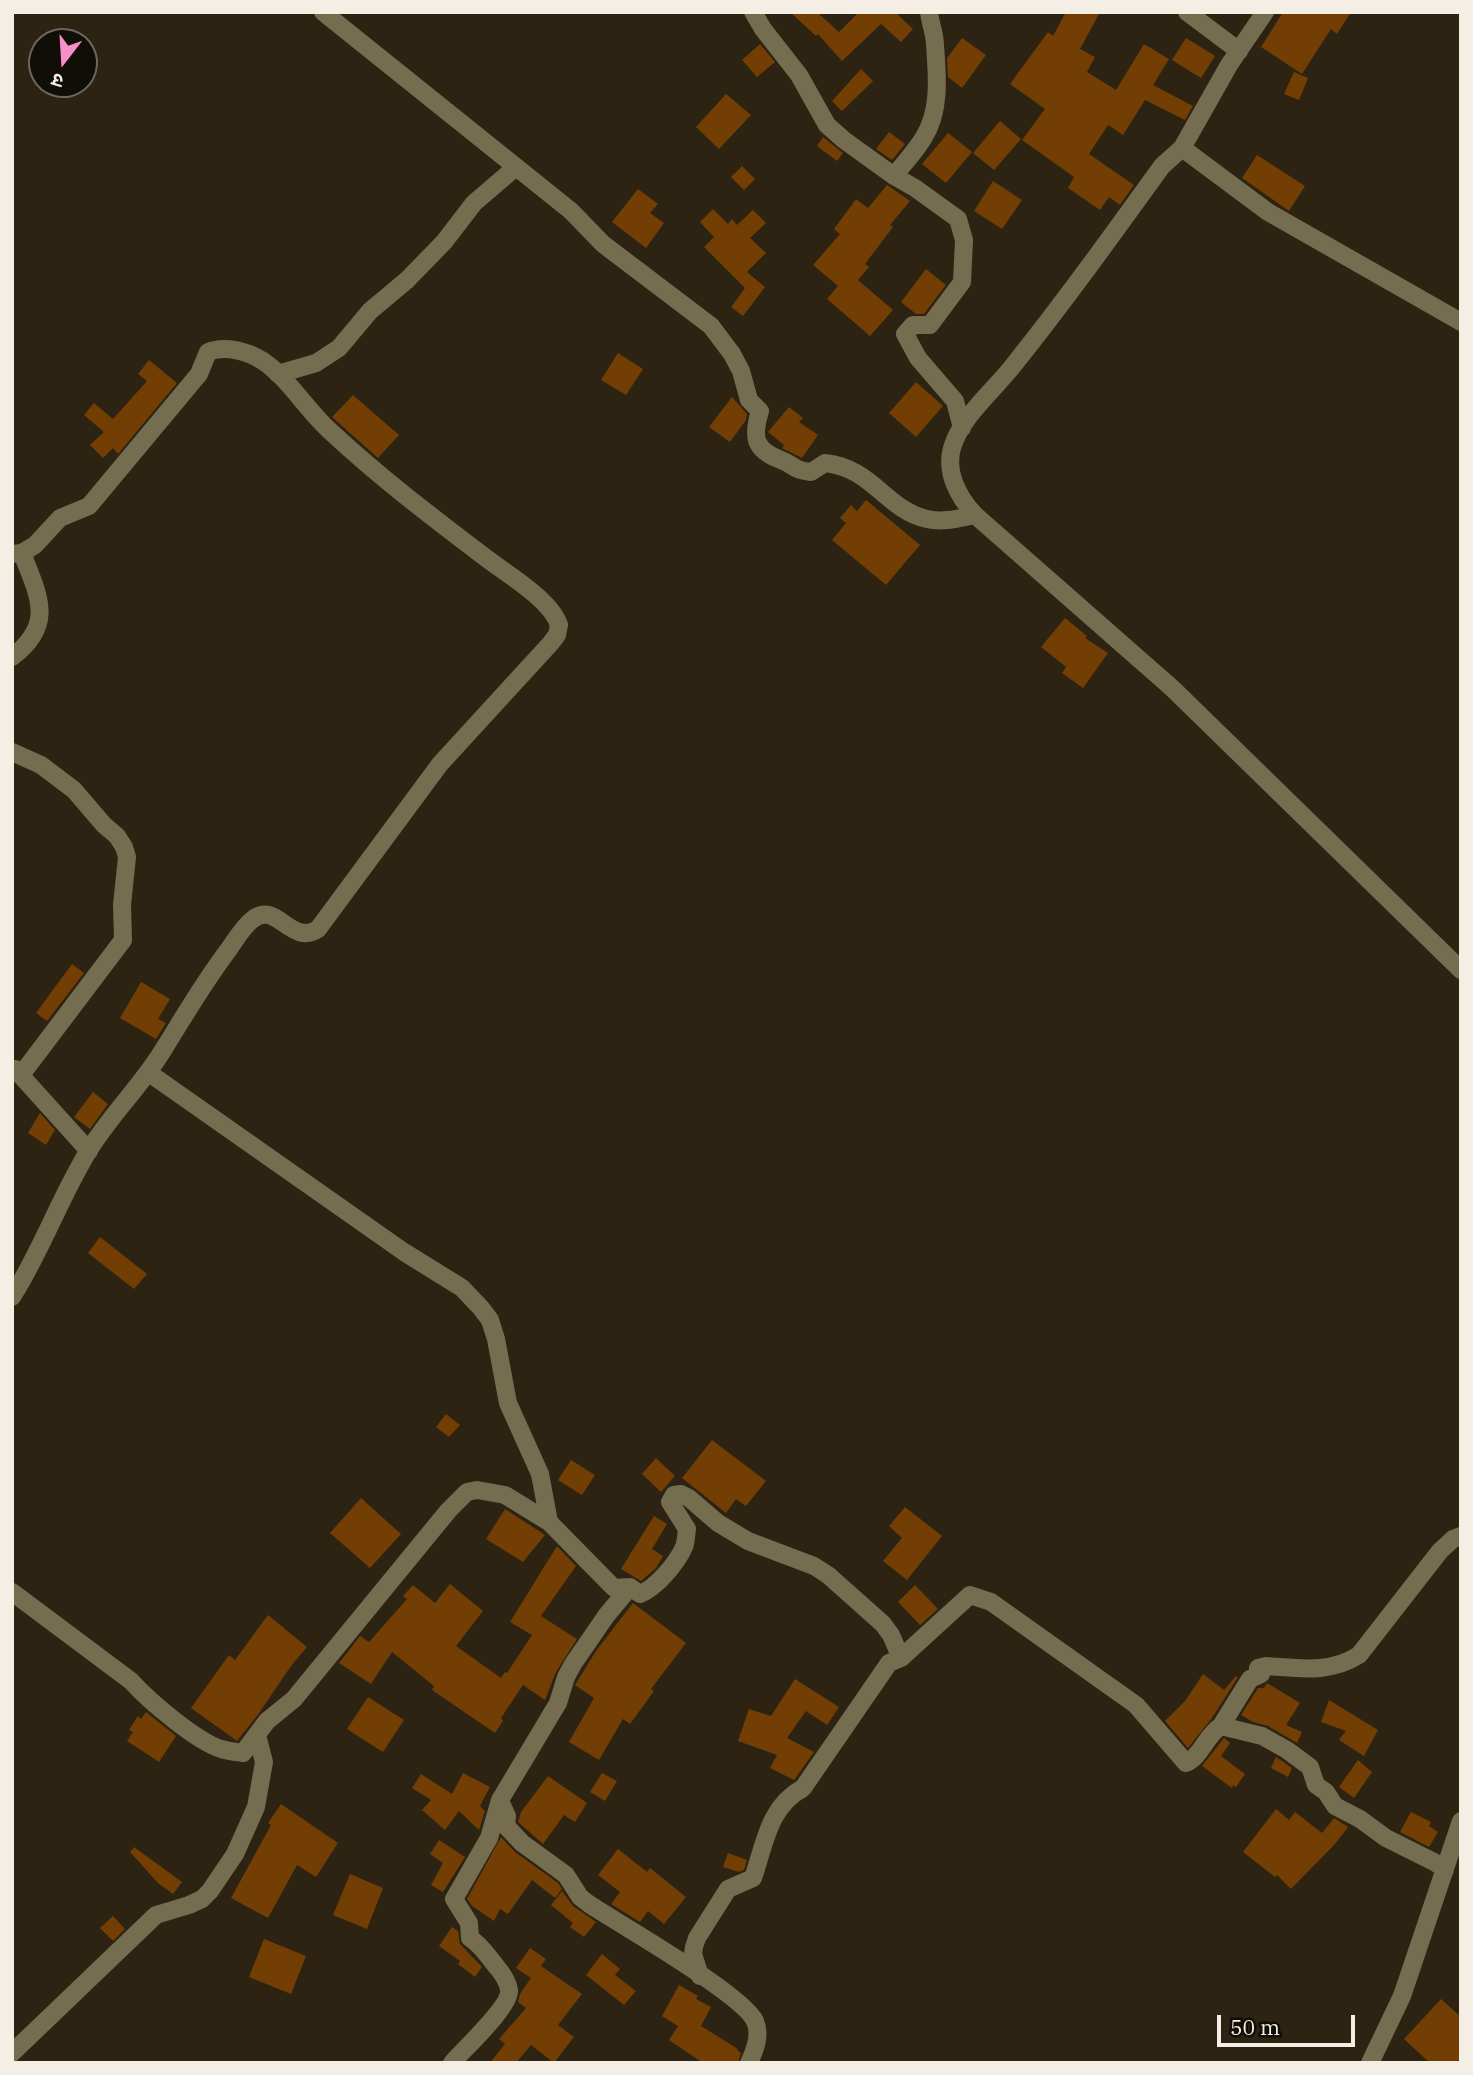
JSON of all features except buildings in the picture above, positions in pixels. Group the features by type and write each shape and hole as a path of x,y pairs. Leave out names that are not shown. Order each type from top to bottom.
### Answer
{"street":[{"path":"323,12 571,211 603,244 677,299 722,338 741,371 750,400 760,411 754,430 766,455 783,460 796,471 811,472 825,463 852,469 911,513 928,519 942,521 975,515"},
{"path":"753,12 799,75 827,125 894,176 954,214 962,229 962,282 930,326 913,325 905,334 918,358 956,401 962,428"},
{"path":"894,176 924,137 934,108 938,79 934,66 935,43 929,12"},
{"path":"1186,12 1239,51"},
{"path":"1265,12 1182,148 1162,166 1012,367 962,428 951,450 953,478 958,492 975,515 1172,688 1461,970"},
{"path":"1182,148 1268,212 1461,322"},
{"path":"278,374 316,363 339,348 370,311 444,242 474,203 516,167"},
{"path":"12,657 24,648 34,635 41,608 17,554 35,545 60,518 89,506 199,374 208,352 219,348 241,352 263,361 328,429 423,510 531,593 551,610 559,625 557,635 550,644 440,764 318,929 310,934 301,934 280,919 265,914 251,920 203,983 149,1073 123,1102 89,1151 12,1297"},
{"path":"12,752 40,765 74,790 117,836 127,857 122,905 123,940 17,1071 89,1151"},
{"path":"149,1073 404,1252 462,1288 481,1308 490,1320 496,1339 508,1403 540,1474 549,1522"},
{"path":"12,1592 131,1681 145,1697 199,1737 220,1749 243,1753 273,1715 294,1699 447,1511 467,1492 477,1490 505,1495 549,1522 614,1588 629,1587 640,1594 663,1577 684,1547 687,1529 670,1502 674,1495 681,1494 689,1497 718,1523 748,1541 814,1566 828,1575 883,1624 901,1658"},
{"path":"700,1976 693,1954 697,1938 728,1889 753,1878 761,1857 764,1838 784,1801 803,1788 890,1663 901,1658 970,1595 991,1602 1136,1705 1186,1763 1195,1759 1205,1741 1221,1726 1250,1679 1261,1674 1258,1668 1266,1666 1316,1670 1359,1655 1440,1551 1453,1539 1461,1536"},
{"path":"452,2063 496,2015 509,1994 501,1972 478,1943 470,1938 469,1923 454,1899 489,1838 500,1800 558,1703 573,1664 629,1587"},
{"path":"1221,1726 1262,1736 1287,1750 1310,1768 1315,1785 1326,1792 1335,1806 1435,1864"},
{"path":"12,2053 156,1915 189,1905 202,1899 210,1891 235,1854 256,1807 264,1762 257,1735"},
{"path":"500,1800 507,1816 506,1826 522,1843 566,1875 589,1904 700,1976 738,2003 754,2019 757,2041 749,2063"},
{"path":"1370,2063 1398,2007 1435,1864 1461,1821"}]}
